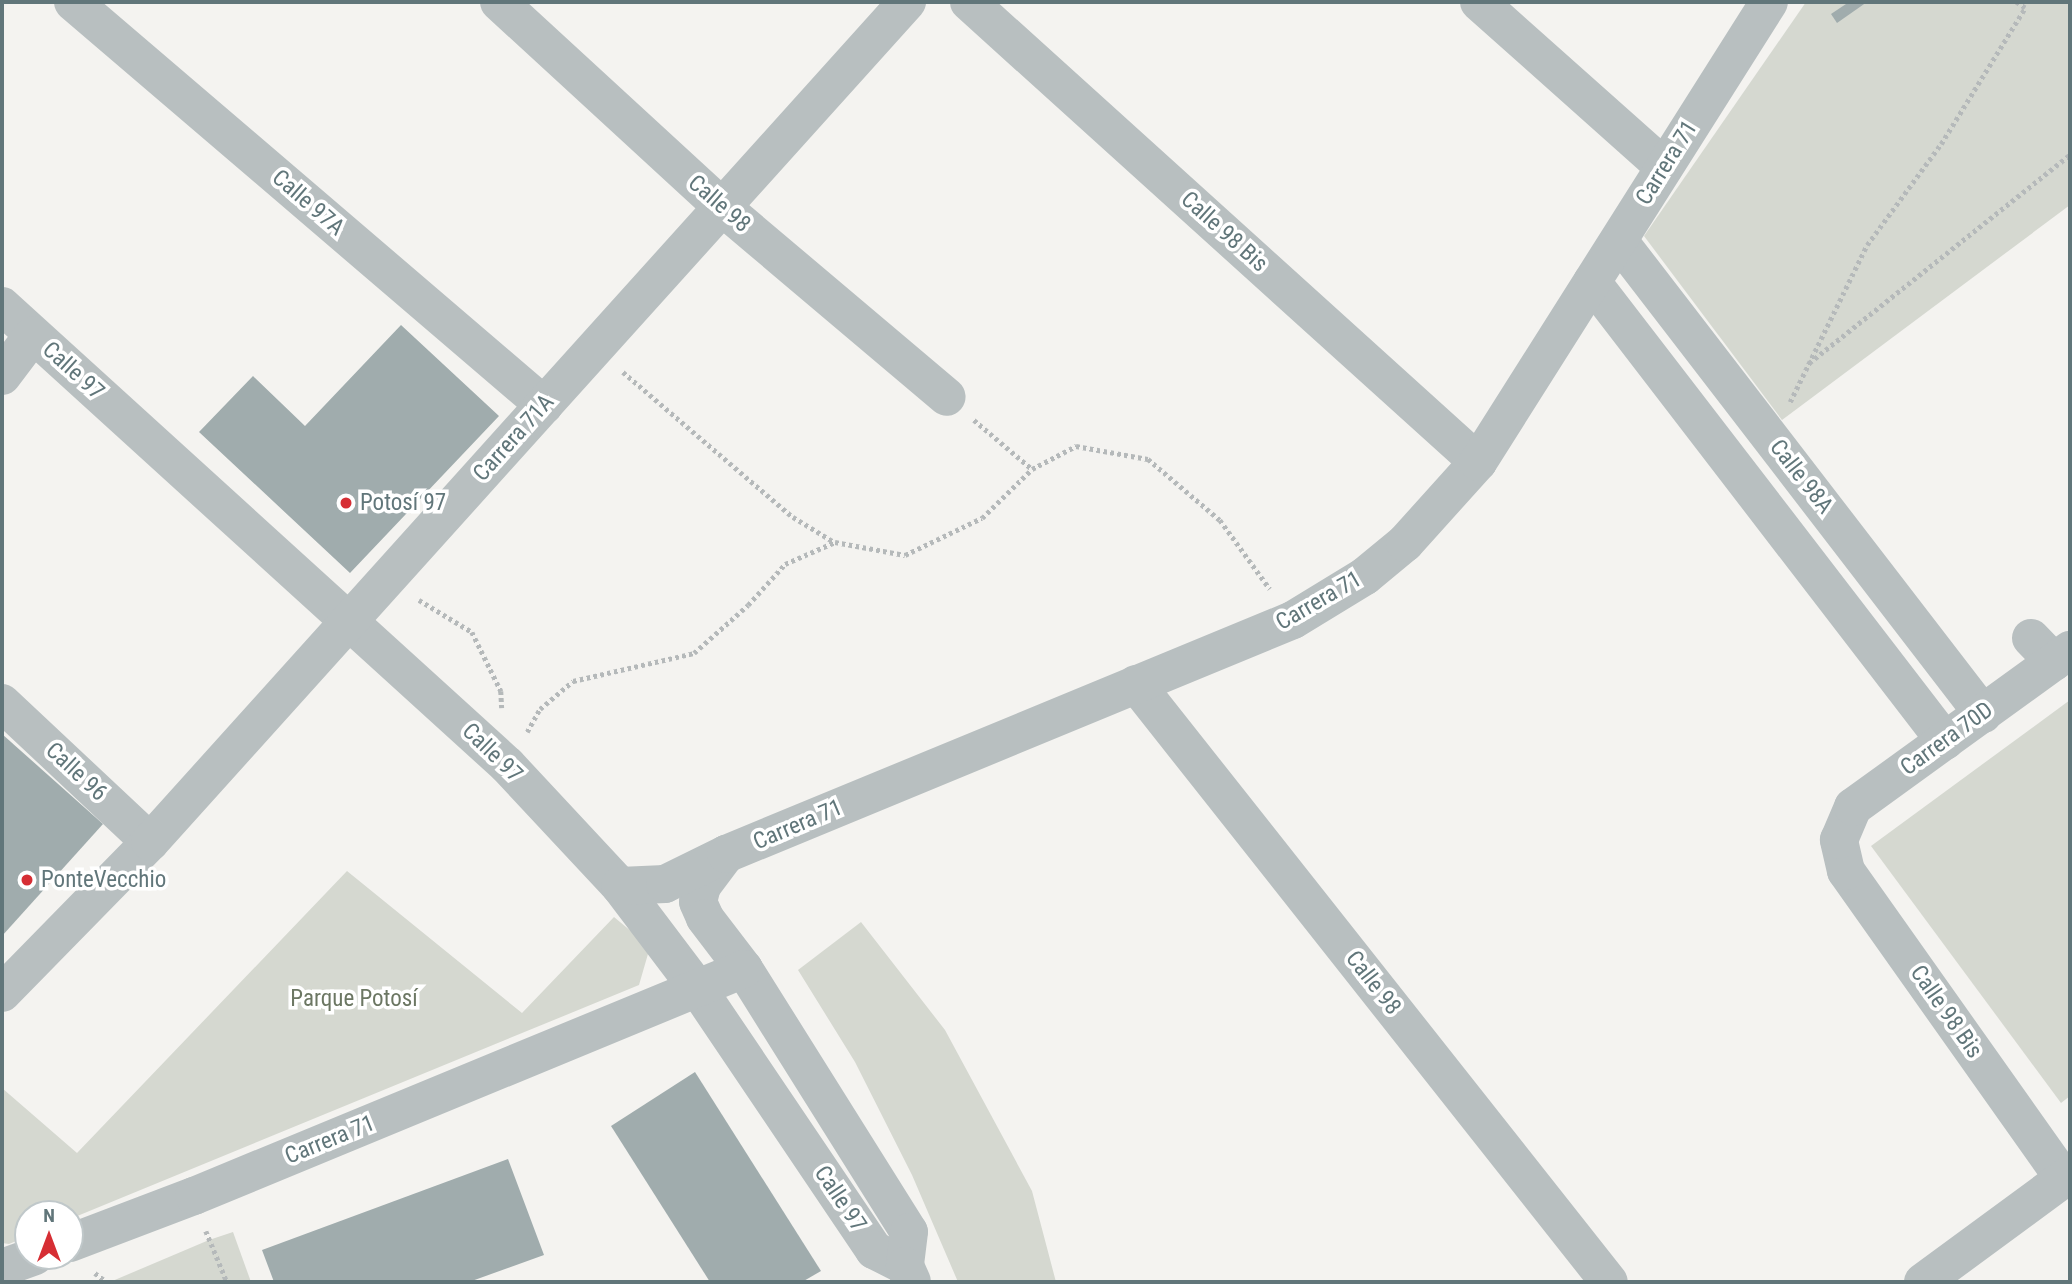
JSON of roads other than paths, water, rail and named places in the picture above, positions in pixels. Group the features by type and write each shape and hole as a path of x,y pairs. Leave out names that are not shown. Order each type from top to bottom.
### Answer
{"street":[{"name":"Calle 97A","path":"73,2 544,405"},
{"name":"Calle 98","path":"499,2 722,207 947,397"},
{"name":"Carrera 71A","path":"2,992 150,842 907,2"},
{"name":"Calle 98 Bis","path":"969,2 1478,461"},
{"path":"1479,2 1664,167"},
{"name":"Carrera 71","path":"620,886 665,884 726,855 1293,620 1364,576 1405,543 1478,461 1769,2"},
{"name":"Calle 98A","path":"1619,241 1983,713"},
{"name":"Calle 98A","path":"1592,282 1945,741"},
{"name":"Calle 97","path":"2,306 507,765 620,886 698,989 874,1250 909,1274"},
{"path":"2,376 33,335"},
{"name":"Carrera 70D","path":"1839,839 1853,807 1983,713 2052,650"},
{"name":"Calle 98","path":"1136,684 1609,1282"},
{"name":"Calle 96","path":"2,703 150,842"},
{"name":"Calle 98 Bis","path":"1839,839 1846,871 2067,1176"},
{"name":"Calle 97","path":"726,855 702,886 698,902 705,918 744,969 909,1233 909,1274"},
{"name":"Carrera 71","path":"84,1238 194,1196 744,969"},
{"path":"1923,1282 2067,1176"}],"place":[{"name":"Potosí 97","path":"346,503"},
{"name":"PonteVecchio","path":"27,880"}],"park label":[{"name":"Parque Potosí","path":"354,999"}]}
